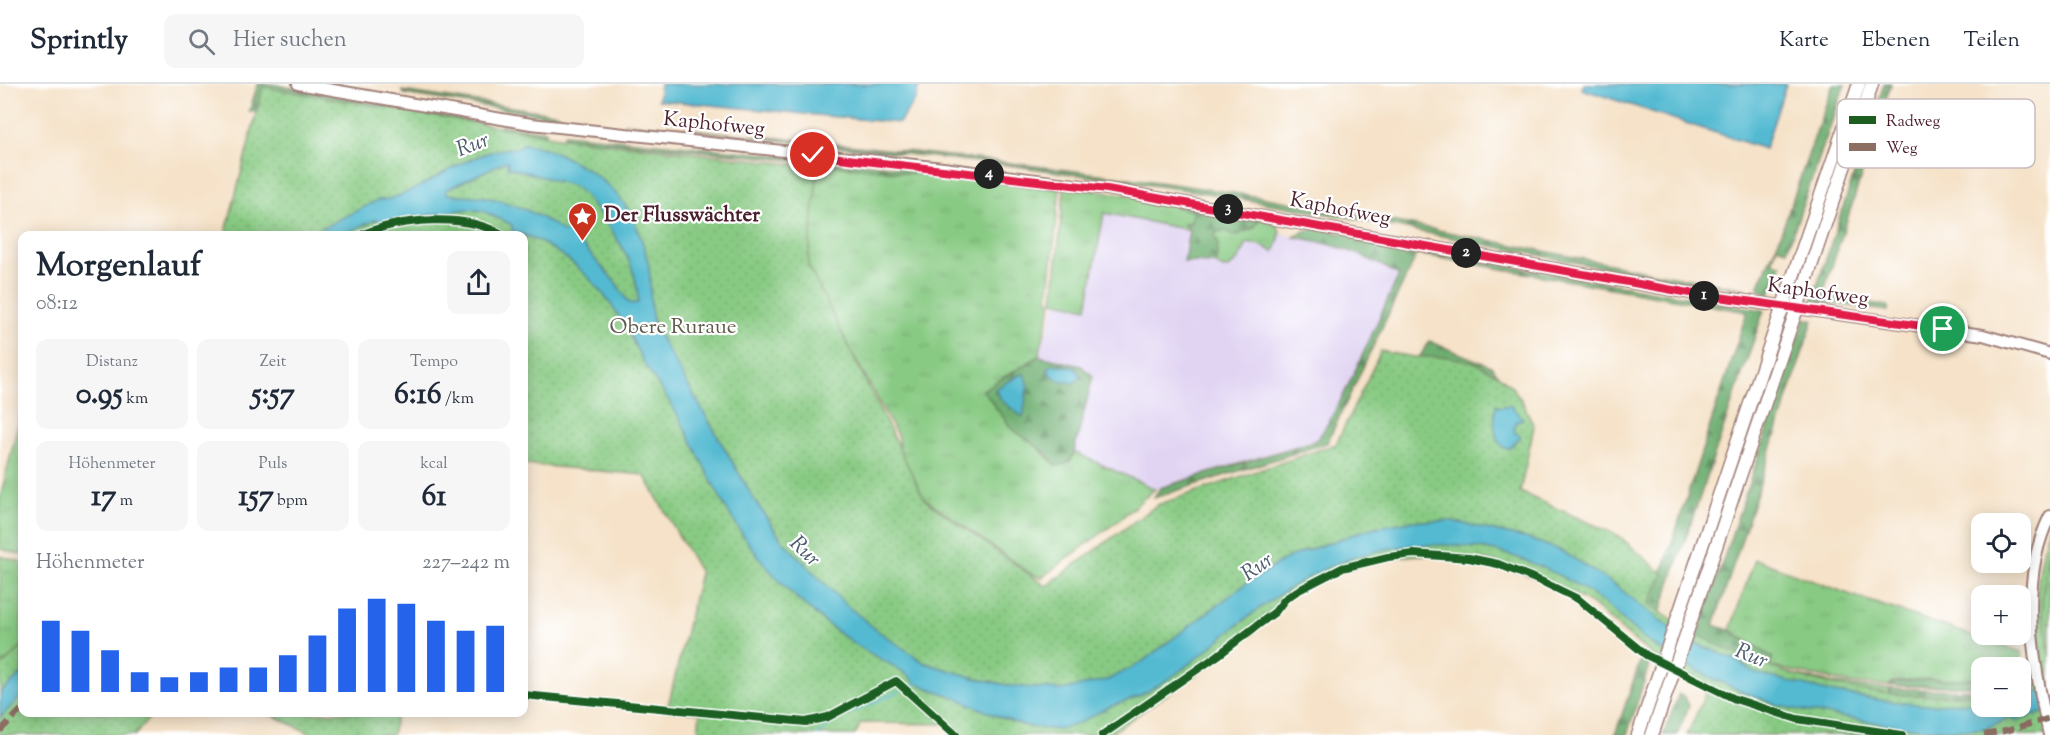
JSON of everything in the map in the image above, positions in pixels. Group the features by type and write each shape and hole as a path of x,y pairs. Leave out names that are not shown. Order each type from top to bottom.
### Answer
{"highway":[{"path":"1854,99 1859,84"},
{"path":"1867,99 1872,84"},
{"path":"1652,735 1695,587 1780,315 1837,148"},
{"path":"1638,735 1794,317 1844,168"}],"main road":[{"name":"Kaphofweg","path":"298,84 531,124 943,168 1107,189 1684,292 1983,335 2050,354"},
{"path":"2049,734 2033,628 2033,585 2040,543 2050,516"}],"shaded area":[{"path":"1104,213 1189,230 1185,262 1254,225 1294,237 1329,243 1365,256 1399,275 1334,415 1319,438 1155,489 1074,452 1093,376 1039,356 1056,302 1087,308"}],"green space":[{"path":"258,84 272,84 483,123 482,128 249,112"},
{"path":"1833,84 1845,84 1840,99 1837,99 1837,107 1787,250 1777,247 1772,261 1781,265 1769,296 1758,287 1779,239"},
{"path":"1884,84 1891,84 1886,99 1879,99"},
{"name":"Obere Ruraue","path":"263,87 565,138 818,167 808,265 925,500 1046,586 1157,505 1336,444 1381,351 1414,357 1447,357 1474,362 1498,375 1512,387 1522,401 1534,426 1520,492 1619,536 1663,574 1649,604 1685,628 1765,665 1850,688 1893,694 1937,696 1971,694 1971,717 2031,717 2031,687 2050,682 2050,735 1687,735 1709,686 1654,657 1591,604 1561,587 1493,562 1462,557 1419,555 1383,558 1342,571 1285,597 1275,612 1197,674 1108,735 964,735 950,724 861,723 855,735 698,735 700,713 667,710 700,573 644,475 528,464 528,231 226,231"},
{"path":"402,91 559,114 561,118 404,94"},
{"path":"623,123 1013,163 1247,195 1746,289 1649,277 1351,218 1201,192 1015,166"},
{"path":"501,125 546,131 546,143 592,157 628,196 649,243 656,297 663,321 756,477 819,559 988,673 1015,678 1055,678 1085,673 1142,646 1267,550 1378,516 1407,511 1439,510 1539,528 1590,552 1648,595 1665,564 1747,312 1417,254 1327,443 1154,498 1160,488 1314,441 1333,415 1399,275 1374,261 1349,251 1294,237 1304,231 1316,228 1466,258 1764,310 1658,619 1618,587 1561,551 1490,529 1452,521 1411,521 1371,528 1289,557 1248,582 1139,664 1107,680 1062,690 1011,686 925,663 878,631 845,604 782,540 755,501 656,330 652,313 648,262 630,213 611,188 598,177 557,153 524,144 515,150 505,149"},
{"path":"564,134 808,158 810,162 604,141 603,154 563,137"},
{"path":"816,158 1059,185 1060,189 814,163"},
{"path":"814,163 1060,189 1048,299 1052,302 1039,356 984,390 1051,461 1071,460 1074,452 1155,489 1118,521 1041,578 1031,574 923,497 899,448 898,437 817,288 808,265"},
{"path":"1856,168 1864,168 1823,294 1888,306 1888,311 1812,301"},
{"path":"1068,186 1175,202 1192,210 1191,223 1183,223 1189,230 1104,213 1087,308 1053,301 1064,190"},
{"path":"1175,202 1259,219 1254,228 1234,236 1225,230 1216,232 1218,243 1215,263 1184,262 1189,230 1183,223 1191,223 1192,211 1175,207"},
{"path":"1259,219 1273,223 1279,229 1279,238 1274,252 1248,242 1232,266 1223,269 1215,263 1218,243 1216,232 1225,230 1234,236 1254,228"},
{"path":"1805,318 1813,320 1714,625 1729,630 1772,657 1769,669 1695,643"},
{"path":"1429,341 1491,366 1517,398 1419,358"},
{"path":"1039,356 1081,366 1093,376 1073,455 1070,461 1060,466 1056,466 1046,453 1011,428 983,390"},
{"path":"18,425 18,554 0,549 0,498"},
{"path":"2050,527 2050,682 2048,683 2039,644 2037,605 2040,566"},
{"path":"2050,543 2050,657 2042,601"},
{"path":"0,556 18,561 18,677 0,693"},
{"path":"1755,559 1854,596 1971,635 1971,645 2001,645 2022,652 2022,657 1971,657 1971,678 1925,679 1893,682 1889,686 1850,683 1772,667 1772,669 1787,673 1830,682 1890,689 1887,701 1769,669 1772,657 1730,630"},
{"path":"18,651 18,717 150,717 135,735 0,735 0,667"},
{"path":"1642,656 1650,662 1627,735 1615,735"},
{"path":"1971,678 1971,686 1889,686 1905,681"},
{"path":"1890,689 1971,690 1971,701 1887,701"},
{"path":"1679,694 1685,697 1689,706 1677,735 1663,735"},
{"path":"276,717 396,717 392,735 314,735"}],"water":[{"path":"660,84 919,84 916,99 899,123 658,100"},
{"path":"1584,84 1786,84 1765,149 1582,89"},
{"path":"523,144 551,151 584,167 611,188 621,200 637,227 648,262 652,313 656,330 755,501 782,540 845,604 878,631 925,663 1011,686 1062,690 1107,680 1139,664 1248,582 1289,557 1371,528 1411,521 1452,521 1529,539 1562,551 1618,587 1658,619 1695,643 1736,660 1755,673 1835,693 1887,701 1924,705 1971,702 1971,717 2007,717 1993,726 1956,730 1883,724 1781,706 1728,686 1668,654 1640,636 1592,595 1546,569 1496,551 1443,545 1409,546 1376,551 1345,560 1316,573 1258,609 1161,684 1072,726 1043,729 1002,718 917,683 840,634 785,586 760,558 739,529 669,400 643,362 629,333 604,295 572,263 554,250 528,237 528,231 512,231 512,225 483,211 469,209 387,221 375,220 350,231 316,231 378,200 399,196 478,156 514,148","holes":["504,162 508,162 507,167 574,186 584,194 621,245 634,272 638,303 629,303 616,283 578,240 577,235 569,230 563,232 536,215 505,202 485,197 447,194 446,190"]},
{"path":"1054,364 1075,368 1081,377 1074,383 1058,380 1049,373 1048,368"},
{"path":"1023,373 1028,383 1023,417 1002,401 995,389"},
{"path":"1496,404 1499,407 1510,405 1523,419 1517,421 1514,427 1515,433 1520,435 1520,438 1509,448 1504,448 1497,439 1494,422"},
{"path":"18,677 18,699 0,718 0,693"},
{"path":"2050,689 2050,711 2031,716 2031,693"},
{"path":"2007,717 2029,717 2015,721"}],"waterway":[{"path":"907,688 918,683"},
{"path":"817,735 839,718 900,691"}],"marked path":[{"path":"0,731 18,713"},
{"path":"1984,735 2050,718"}],"cycle path":[{"path":"372,231 393,225 432,220 471,223 495,231"},
{"path":"1102,735 1217,656 1275,612 1285,599 1297,591 1342,568 1388,557 1414,554 1469,558 1498,564 1543,582 1578,599 1646,655 1735,699 1797,719 1902,735"},
{"path":"528,695 806,722 828,717 896,681 956,735"}],"place":[{"name":"Der Flusswächter","path":"583,242"}],"route":[{"path":"813,155 943,168 1107,189 1293,220 1684,292 1808,312 1943,329"}],"water label":[{"name":"Rur","path":"473,146"},
{"name":"Rur","path":"804,552"},
{"name":"Rur","path":"1258,568"},
{"name":"Rur","path":"1751,657"}]}
